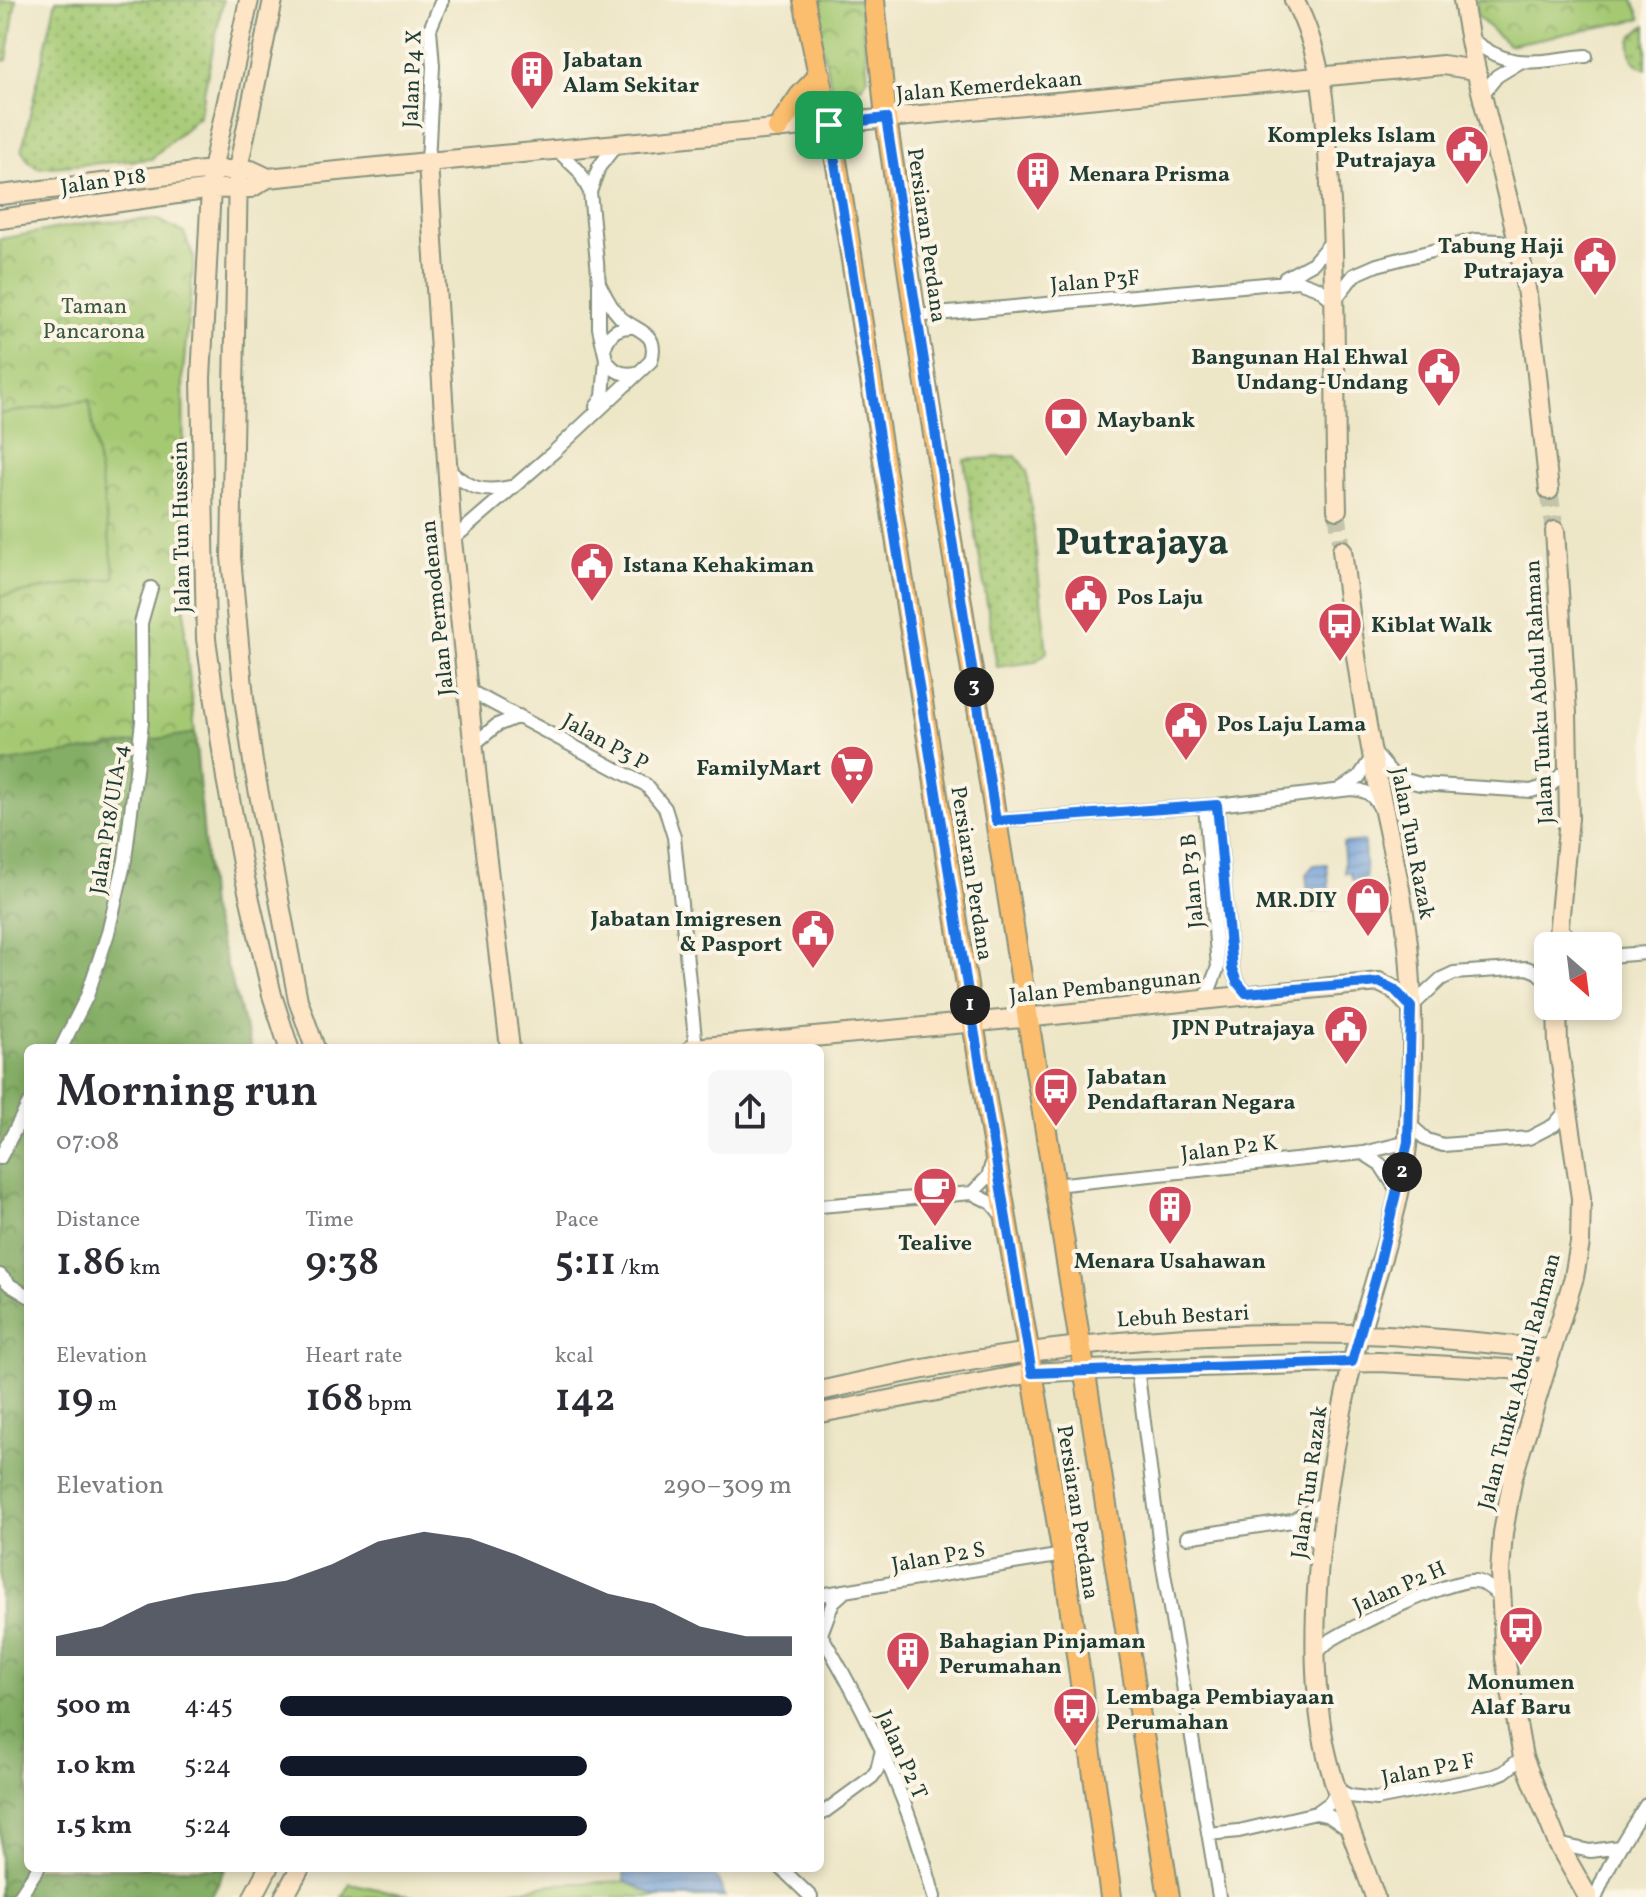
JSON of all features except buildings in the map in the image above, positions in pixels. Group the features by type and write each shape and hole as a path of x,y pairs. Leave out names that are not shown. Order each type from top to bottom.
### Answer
{"main road":[{"name":"Persiaran Perdana","path":"804,0 829,125 973,1023 1063,1555 1111,1897"},
{"name":"Persiaran Perdana","path":"874,0 886,118 915,316 1169,1897"},
{"path":"778,128 800,96 820,75"}],"street":[{"name":"Jalan Tun Hussein","path":"249,0 212,179 201,378 206,639 226,778 244,874 272,995 288,1044"},
{"path":"273,0 238,179 231,557 253,762 298,1000 314,1044"},
{"name":"Jalan P4 X","path":"428,162 433,66 430,29 442,0"},
{"path":"1294,0 1311,36 1322,78 1333,239 1337,510"},
{"path":"1463,0 1475,70 1518,245 1549,490"},
{"path":"1468,36 1494,56 1520,62 1586,56"},
{"path":"1481,96 1497,76 1520,62"},
{"name":"Jalan Kemerdekaan","path":"212,179 238,179 251,170 268,178 1443,65 1475,70"},
{"path":"590,192 599,167 616,145"},
{"path":"557,150 579,171 590,192 599,283 599,328 606,353 615,370 635,374 641,371"},
{"name":"Jalan Permodenan","path":"428,162 452,540 510,1044"},
{"name":"Jalan P18","path":"0,195 212,179"},
{"name":"Jalan P18","path":"0,219 212,179"},
{"name":"Jalan P3F","path":"1279,282 1313,263 1333,239"},
{"path":"1334,301 1354,275 1377,265 1475,240 1518,245"},
{"name":"Jalan P3F","path":"915,316 1279,282 1307,282 1334,301"},
{"path":"452,540 555,451 651,361 653,347 647,334 622,319 610,306 599,283"},
{"path":"590,416 603,397 606,353 611,334 616,330 637,327"},
{"path":"448,470 468,486 483,491 513,486"},
{"name":"Jalan Tunku Abdul Rahman","path":"1555,531 1568,768 1568,842 1557,932"},
{"name":"Jalan Tun Razak","path":"1342,550 1372,752 1398,873 1408,949 1411,1007 1408,1133 1398,1192 1352,1362 1327,1501 1315,1655 1325,1746 1375,1897"},
{"name":"Jalan P18/UIA-4","path":"63,1044 87,996 108,933 125,860 142,722 141,623 151,588"},
{"name":"Jalan P3 P","path":"468,690 646,785 665,808 674,837 695,1044"},
{"path":"473,745 497,725 519,716"},
{"path":"1337,790 1359,777 1372,752 1395,777 1420,784 1531,791 1551,785 1568,768"},
{"path":"996,821 1211,806 1337,790 1368,792 1374,796 1385,818"},
{"name":"Jalan P3 B","path":"1211,806 1232,969 1246,993"},
{"name":"Jalan P3 B","path":"1206,998 1218,967 1211,806"},
{"path":"1557,925 1564,932"},
{"path":"1408,949 1395,968 1379,982 1395,990 1411,1007 1441,979 1454,973 1527,968 1534,971"},
{"path":"1622,955 1646,953"},
{"name":"Jalan Pembangunan","path":"739,1044 1379,982"},
{"path":"298,1000 320,1044"},
{"name":"Jalan Tunku Abdul Rahman","path":"1557,1020 1582,1218 1574,1277 1513,1476 1500,1572 1505,1658 1523,1757 1558,1844 1588,1897"},
{"path":"1408,1133 1443,1145 1529,1138 1554,1125 1568,1109"},
{"path":"0,1158 24,1113"},
{"name":"Jalan P2 K","path":"1054,1185 1363,1153 1408,1133"},
{"path":"972,1193 988,1177 996,1152"},
{"path":"1363,1153 1380,1164 1398,1192"},
{"path":"824,1206 972,1193 992,1203 1008,1224"},
{"path":"0,1275 24,1294"},
{"name":"Lebuh Bestari","path":"824,1390 919,1370 1029,1352 1281,1334 1360,1334 1552,1349"},
{"path":"824,1412 1032,1373 1084,1370 1352,1362 1544,1371"},
{"path":"1137,1368 1162,1561 1219,1897"},
{"path":"1187,1537 1292,1521 1327,1501"},
{"path":"1292,1521 1317,1541 1322,1551"},
{"name":"Jalan P2 S","path":"824,1594 1063,1555"},
{"name":"Jalan P2 H","path":"1315,1655 1325,1644 1367,1621 1460,1581 1478,1581 1502,1598"},
{"path":"824,1620 833,1602 844,1592"},
{"name":"Jalan P2 T","path":"824,1640 882,1750 910,1819 934,1897"},
{"path":"824,1812 872,1777 882,1750"},
{"name":"Jalan P2 F","path":"1338,1790 1364,1799 1388,1797 1494,1776 1523,1757"},
{"path":"1208,1834 1239,1831 1316,1813 1330,1803 1338,1790"},
{"path":"1596,1897 1619,1847 1646,1805"},
{"path":"1316,1813 1339,1821 1355,1837"},
{"path":"1558,1844 1590,1851 1619,1847"},
{"path":"19,1897 35,1872"},
{"path":"253,1897 266,1872"},
{"path":"284,1897 298,1872"},
{"path":"785,1872 811,1897"}],"green space":[{"path":"0,0 16,0 7,60 0,61"},
{"path":"56,0 223,0 199,117 151,159 37,168 22,150"},
{"path":"811,0 860,0 868,77 861,87 832,90"},
{"path":"1476,0 1633,0 1641,19 1508,45 1477,16"},
{"path":"1646,25 1646,69 1634,60 1630,46 1633,35"},
{"name":"Taman Pancarona","path":"157,219 184,233 194,259 183,373 185,634 195,733 0,763 0,239 87,223"},
{"path":"89,400 115,578 0,596 0,414"},
{"path":"1016,456 1027,471 1047,652 1035,662 997,667 964,460"},
{"path":"195,733 210,908 250,1044 24,1044 24,1872 224,1872 211,1897 0,1897 0,763"},
{"path":"624,1881 658,1897 475,1897 553,1884"},
{"path":"350,1883 414,1897 342,1897"}],"water":[{"path":"1364,841 1366,879 1352,880 1351,873 1345,873 1343,843"},
{"path":"1327,864 1331,909 1310,912 1306,874 1314,865"},
{"path":"624,1872 712,1872 725,1897 658,1897 624,1881"}],"tunnel":[{"path":"1549,490 1555,531"},
{"path":"1337,510 1342,550"}],"place":[{"name":"Jabatan Alam Sekitar","path":"532,111"},
{"name":"Kompleks Islam Putrajaya","path":"1467,186"},
{"name":"Menara Prisma","path":"1038,212"},
{"name":"Tabung Haji Putrajaya","path":"1595,297"},
{"name":"Bangunan Hal Ehwal Undang-Undang","path":"1439,408"},
{"name":"Maybank","path":"1066,458"},
{"name":"Istana Kehakiman","path":"592,603"},
{"name":"Pos Laju","path":"1086,635"},
{"name":"Kiblat Walk","path":"1340,663"},
{"name":"Pos Laju Lama","path":"1186,762"},
{"name":"FamilyMart","path":"852,806"},
{"name":"MR.DIY","path":"1368,938"},
{"name":"Jabatan Imigresen & Pasport","path":"813,970"},
{"name":"JPN Putrajaya","path":"1346,1066"},
{"name":"Jabatan Pendaftaran Negara","path":"1056,1128"},
{"name":"Tealive","path":"935,1228"},
{"name":"Menara Usahawan","path":"1170,1246"},
{"name":"Monumen Alaf Baru","path":"1521,1667"},
{"name":"Bahagian Pinjaman Perumahan","path":"908,1692"},
{"name":"Lembaga Pembiayaan Perumahan","path":"1075,1748"}],"district":[{"name":"Putrajaya","path":"1142,541"}],"route":[{"path":"886,118 996,821 1217,805 1232,969 1246,993 1379,982 1395,990 1411,1007 1408,1142 1398,1192 1352,1362 1032,1373 829,125 886,118"}]}
